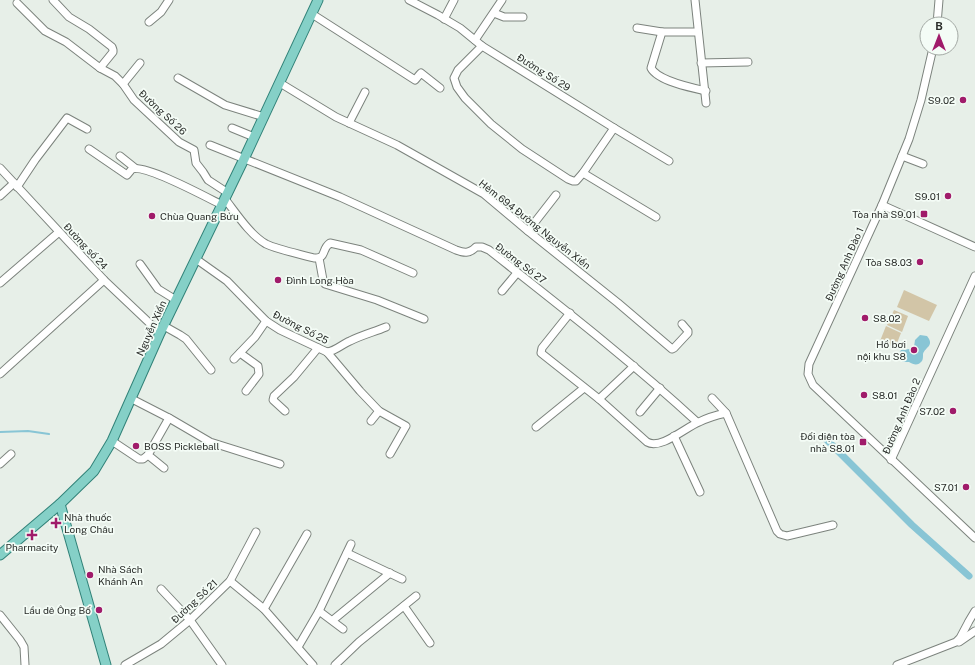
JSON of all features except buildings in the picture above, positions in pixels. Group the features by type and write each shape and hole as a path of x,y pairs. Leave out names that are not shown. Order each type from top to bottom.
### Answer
{"main road":[{"name":"Nguyễn Xiển","path":"1,553 60,504 94,471 112,441 176,300 264,117 318,0"},
{"path":"60,504 106,665"}],"street":[{"path":"53,0 69,17 86,27 112,47 113,52 100,68"},
{"path":"149,22 161,12 169,0"},
{"path":"444,18 454,0"},
{"path":"475,40 502,0"},
{"path":"695,0 701,63 706,91 706,103"},
{"path":"938,16 939,0"},
{"name":"Đường Số 29","path":"414,1 444,18 482,46 614,128 669,160"},
{"name":"Đường Số 26","path":"17,3 45,31 66,42 100,68 110,73 123,84 134,100 179,142 194,150 196,163 204,172 208,180 225,199"},
{"path":"494,12 504,17 523,17"},
{"path":"312,14 415,80 421,74 440,88"},
{"path":"636,28 662,32 698,32"},
{"path":"662,32 652,70 678,86 706,91"},
{"path":"482,46 458,70 454,78 457,87 465,98 491,124 522,149 568,179 576,181 614,128"},
{"name":"Đường Anh Đào 1","path":"891,460 812,385 808,371 809,364 882,204 902,156 919,107 931,56"},
{"path":"701,63 748,62"},
{"path":"123,84 140,63"},
{"path":"178,78 226,106 264,117"},
{"name":"Hẻm 694 Đường Nguyễn Xiển","path":"280,83 336,117 398,145 484,194 618,303 670,348 674,348 688,333 682,324"},
{"path":"349,123 366,92"},
{"path":"0,196 15,185 67,118 87,130"},
{"path":"232,128 254,137"},
{"name":"Đường Số 27","path":"210,146 340,197 460,252 468,253 476,247 482,247 489,250 570,313 660,388 697,422"},
{"path":"89,149 127,175 132,169 135,168"},
{"path":"120,156 135,168 225,199 260,240 268,244 314,258 319,258"},
{"path":"902,156 923,164"},
{"name":"Đường số 24","path":"0,168 104,280 162,330 180,335 186,339 211,370"},
{"path":"583,173 656,217"},
{"path":"528,231 556,195"},
{"path":"882,204 975,246"},
{"path":"0,283 59,232"},
{"path":"319,258 322,256 325,247 330,243 361,250 413,273"},
{"path":"319,258 325,284 377,300 424,319"},
{"name":"Đường Số 25","path":"196,259 227,281 266,321 280,330 327,352 379,411 406,426 390,454"},
{"path":"140,264 158,289 176,300"},
{"path":"502,291 518,273"},
{"name":"Đường Anh Đào 2","path":"975,276 891,460 975,538"},
{"path":"0,374 104,280"},
{"path":"570,313 542,348 541,353 599,399 650,443 654,444 674,436 697,422 726,413"},
{"path":"234,359 255,337 266,321"},
{"path":"327,352 332,351 348,341 386,327"},
{"path":"285,411 274,400 274,396 294,377 318,348"},
{"path":"240,353 258,366 259,374 246,391"},
{"path":"599,399 634,366"},
{"path":"536,427 584,388"},
{"path":"640,412 660,388"},
{"path":"712,398 726,413 777,531 780,534 787,536 833,525"},
{"path":"132,399 169,418 210,442 280,464"},
{"path":"371,421 379,411"},
{"path":"112,441 139,459 143,459 148,456 169,418"},
{"path":"674,436 700,492"},
{"path":"0,464 11,454"},
{"path":"148,456 164,468"},
{"name":"Đường Số 21","path":"125,665 161,644 190,620 230,581 256,532"},
{"path":"264,609 307,534"},
{"path":"298,647 319,610 351,544"},
{"path":"347,553 402,579"},
{"path":"333,620 390,573"},
{"path":"230,581 264,609 313,665"},
{"path":"161,589 190,620 222,665"},
{"path":"335,665 359,642 416,596"},
{"path":"404,606 430,643"},
{"path":"319,610 333,620 342,629"},
{"path":"975,611 969,629 975,631"},
{"path":"0,615 24,647 25,665"},
{"path":"953,644 959,640 971,621"},
{"path":"897,665 964,640 975,631"}],"shaded area":[{"path":"904,290 937,305 929,321 897,307"},
{"path":"894,310 908,316 902,332 887,325"},
{"path":"886,326 901,333 895,348 880,341"}],"water":[{"name":"Hồ bơi nội khu S8","path":"920,335 927,336 930,342 923,354 922,361 919,364 913,364 901,361 899,355 901,350 914,347 915,340"}],"waterway":[{"path":"0,432 28,431 49,434"},
{"path":"824,437 912,525 969,576"}],"place":[{"name":"S9.02","path":"963,100"},
{"name":"S9.01","path":"948,196"},
{"name":"Tòa nhà S9.01","path":"924,214"},
{"name":"Chùa Quang Bửu","path":"152,216"},
{"name":"Tòa S8.03","path":"920,262"},
{"name":"Đình Long Hòa","path":"278,280"},
{"name":"S8.02","path":"865,318"},
{"name":"Hồ bơi nội khu S8","path":"914,350"},
{"name":"S8.01","path":"864,395"},
{"name":"S7.02","path":"953,411"},
{"name":"Đối diện tòa nhà S8.01","path":"863,442"},
{"name":"BOSS Pickleball","path":"136,446"},
{"name":"S7.01","path":"966,487"},
{"name":"Nhà thuốc Long Châu","path":"56,523"},
{"name":"Pharmacity","path":"32,535"},
{"name":"Nhà Sách Khánh An","path":"90,575"},
{"name":"Lẩu dê Ông Bố","path":"99,610"}]}
